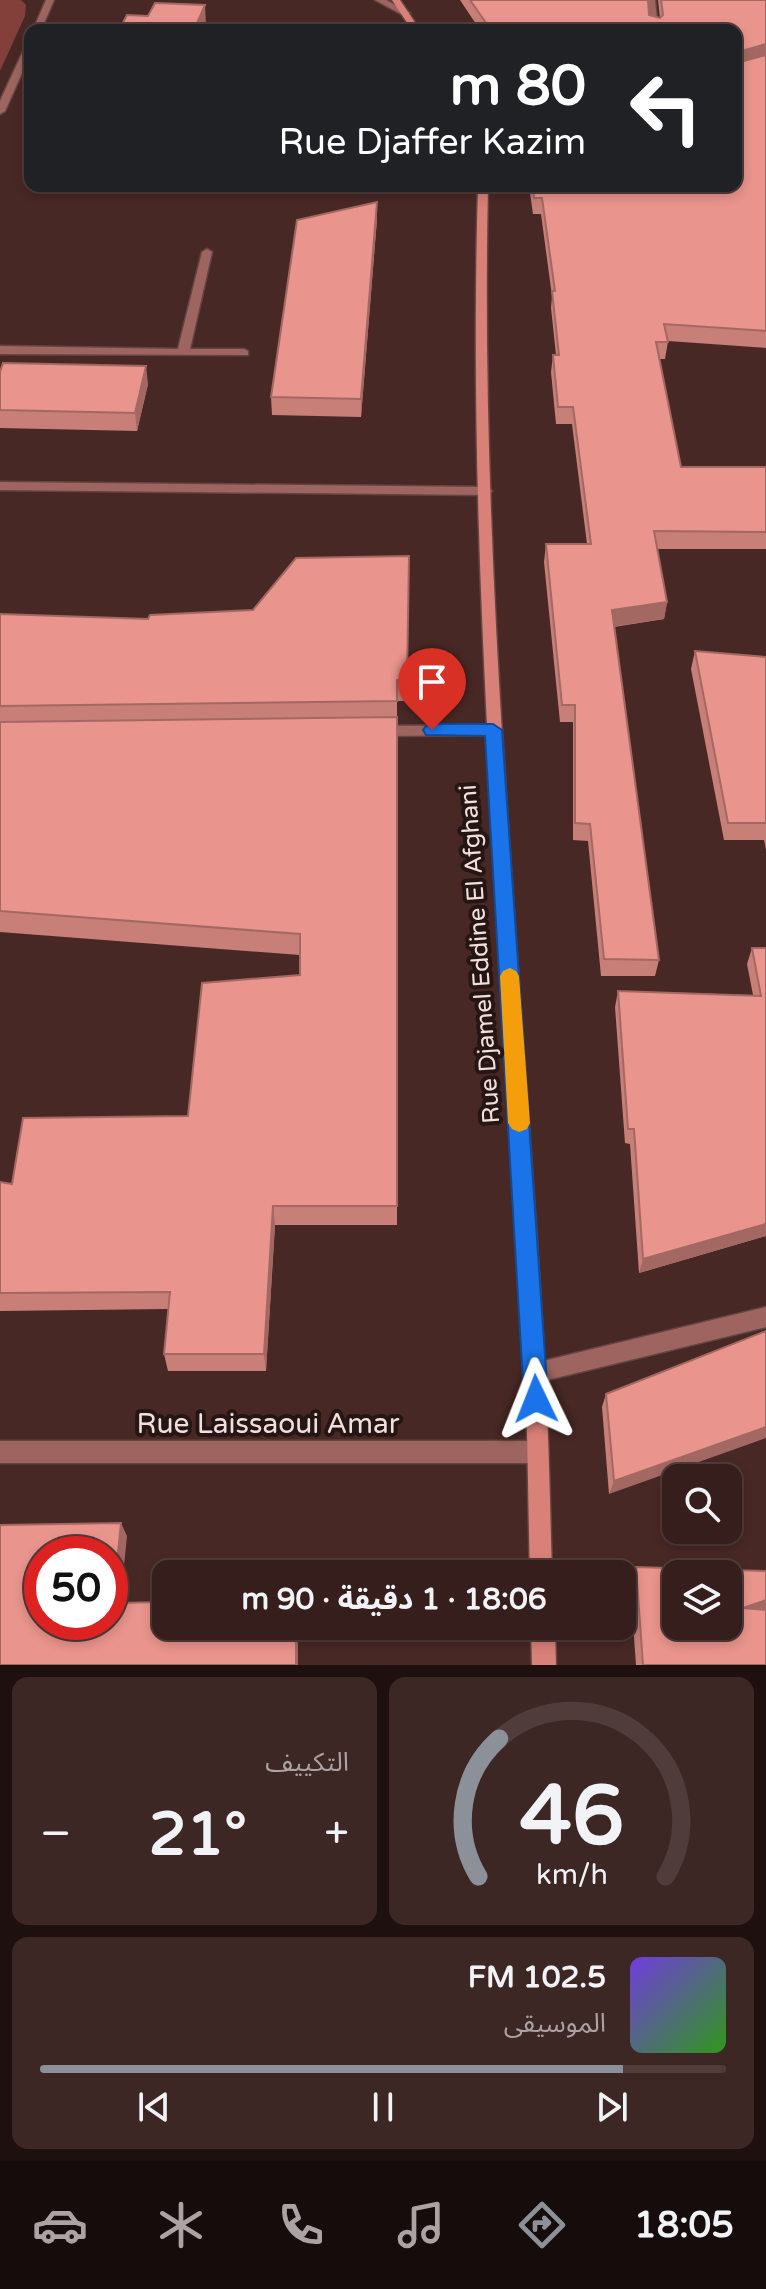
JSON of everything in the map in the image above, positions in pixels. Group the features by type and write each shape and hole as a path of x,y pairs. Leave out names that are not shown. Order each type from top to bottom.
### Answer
{"main road":[{"path":"396,0 412,24"},
{"name":"Rue Djamel Eddine El Afghani","path":"483,192 480,298 493,730 535,1373 540,1560"},
{"path":"543,1640 544,1665"}],"street":[{"path":"40,24 50,0"},
{"path":"379,0 406,13"},
{"path":"651,0 653,24"},
{"path":"0,111 24,58"},
{"path":"183,352 207,252"},
{"path":"0,350 244,353"},
{"path":"0,486 486,491"},
{"path":"366,731 493,730"},
{"path":"535,1373 766,1317"},
{"name":"Rue Laissaoui Amar","path":"0,1452 536,1452"}],"shaded area":[{"path":"0,0 21,0 26,5 25,16 0,71"}],"building":[{"path":"470,0 648,0 649,15 660,18 663,15 661,0 766,0 766,44 742,51 742,24 487,24"},
{"path":"155,3 205,5 197,24 122,24 127,15 148,16"},
{"path":"766,55 766,331 664,324 668,342 656,342 681,467 766,467 766,532 654,531 667,602 612,610 659,960 604,959 590,824 575,823 575,705 562,705 546,544 591,544 573,407 558,407 553,355 559,355 552,291 555,291 542,198 534,198 534,192 742,192 742,62"},
{"path":"377,202 361,399 271,397 297,220"},
{"path":"3,363 146,366 135,413 0,410 0,372"},
{"path":"409,556 407,679 397,680 397,701 0,706 0,614 148,619 150,615 253,610 296,558"},
{"path":"695,651 766,657 766,823 728,823"},
{"path":"397,717 397,1206 273,1206 264,1354 164,1354 170,1292 0,1293 0,1182 12,1184 23,1118 188,1116 202,983 300,975 300,934 0,911 0,722"},
{"path":"752,948 766,948 766,1224 643,1259 634,1129 628,1129 618,991 761,996"},
{"path":"766,1331 766,1427 614,1481 606,1394"},
{"path":"121,1523 120,1536 24,1536 24,1640 128,1640 128,1603 152,1602 152,1640 296,1640 296,1665 0,1665 0,1525"},
{"path":"636,1567 662,1568 662,1640 742,1640 742,1570 766,1571 766,1600 743,1608 766,1610 766,1665 643,1665"}],"slow traffic":[{"path":"510,976 519,1123"}],"route":[{"path":"432,730 493,730 536,1399"}]}
